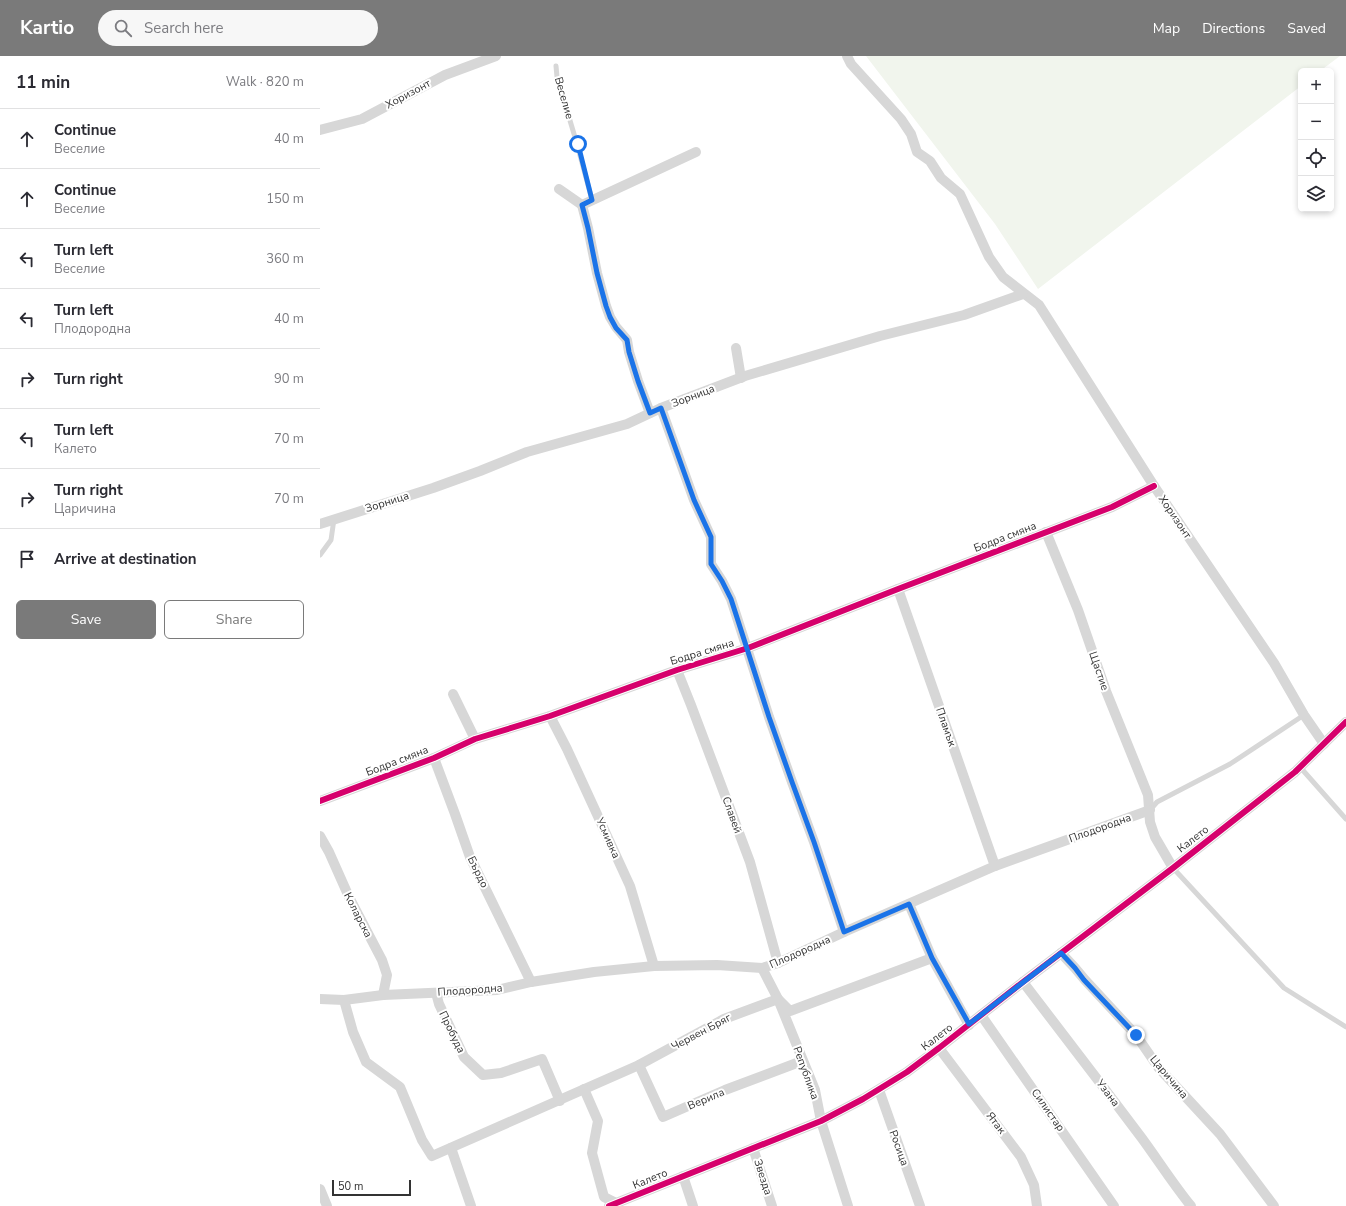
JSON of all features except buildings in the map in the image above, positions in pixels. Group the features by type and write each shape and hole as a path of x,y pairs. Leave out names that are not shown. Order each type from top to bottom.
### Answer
{"street":[{"name":"Хоризонт","path":"320,130 362,119 445,75 496,56"},
{"name":"Хоризонт","path":"847,56 851,64 901,119 911,134 917,152 930,161 941,178 960,194 990,257 1003,278 1039,305 1154,486 1274,664 1304,715 1324,744"},
{"path":"582,205 696,152"},
{"path":"559,189 582,205 606,306 616,328 627,340 638,381 650,413"},
{"name":"Зорница","path":"320,524 433,488 527,452 627,424 661,408 741,378 880,336 964,315 1023,294"},
{"path":"736,348 741,378"},
{"path":"661,408 694,500 711,537 711,564 731,599 769,717 814,842 844,932"},
{"name":"Бодра смяна","path":"320,802 434,758 475,739 550,716 677,670 748,648 1112,507 1154,486"},
{"name":"Щастие","path":"1046,532 1078,610 1106,691 1148,795 1150,822 1155,837 1173,868"},
{"name":"Пламък","path":"898,589 995,866"},
{"name":"Славей","path":"677,670 750,862 778,963"},
{"path":"454,694 475,739"},
{"name":"Усмивка","path":"550,716 567,749 630,886 654,966"},
{"name":"Калето","path":"614,1205 821,1121 879,1090 907,1072 1022,982 1173,868 1300,767 1346,722"},
{"name":"Бърдо","path":"434,758 456,814 470,857 531,982"},
{"name":"Плодородна","path":"320,999 344,1000 383,995 497,990 531,982 594,972 654,966 717,965 762,968 778,963 844,932 995,866 1150,810"},
{"name":"Коларска","path":"320,836 329,852 349,897 382,960 387,975 383,995"},
{"path":"909,904 932,958 969,1024"},
{"name":"Царичина","path":"1061,953 1084,980 1136,1035 1158,1067 1220,1134 1274,1206"},
{"path":"778,999 790,1011 932,958"},
{"name":"Република","path":"762,968 778,999 815,1090 821,1121 848,1206"},
{"name":"Узана","path":"1022,982 1083,1059 1146,1144 1177,1189 1191,1206"},
{"name":"Пробуда","path":"436,993 439,1004 464,1057 483,1075 501,1072 542,1059 560,1101"},
{"name":"Червен Бряг","path":"344,1000 356,1040 366,1062 400,1087 422,1140 432,1156 639,1065 724,1019 778,999"},
{"name":"Силистар","path":"981,1015 1114,1206"},
{"name":"Ятак","path":"939,1048 1021,1157 1034,1185 1037,1206"},
{"name":"Верила","path":"639,1065 663,1117 725,1090 802,1060"},
{"path":"584,1089 598,1121 592,1153 604,1197 614,1205"},
{"name":"Росица","path":"879,1090 920,1206"},
{"path":"451,1148 471,1206"},
{"name":"Звезда","path":"753,1148 772,1206"},
{"path":"683,1176 693,1206"},
{"path":"320,1189 327,1206"}],"lane":[{"name":"Веселие","path":"556,66 557,77 578,144 592,200"},
{"path":"320,555 331,540 334,519"},
{"name":"Плодородна","path":"1150,810 1157,802 1230,764 1304,715"},
{"path":"1300,767 1346,818"},
{"path":"1173,868 1284,988 1346,1028"}],"shaded area":[{"path":"866,56 1340,56 1324,68 1298,68 1298,88 1038,289 995,224"}],"cycle path":[{"path":"320,801 434,758 475,739 550,716 677,670 748,648 1112,507 1154,486"},
{"path":"609,1206 821,1121 863,1099 907,1072 1173,868 1295,772 1346,722"}],"route":[{"path":"578,144 592,200 582,205 606,306 616,328 627,340 638,381 650,413 661,408 694,500 711,537 711,564 731,599 769,717 814,842 844,932 909,904 932,958 969,1024 1061,953 1084,980 1136,1035"}]}
